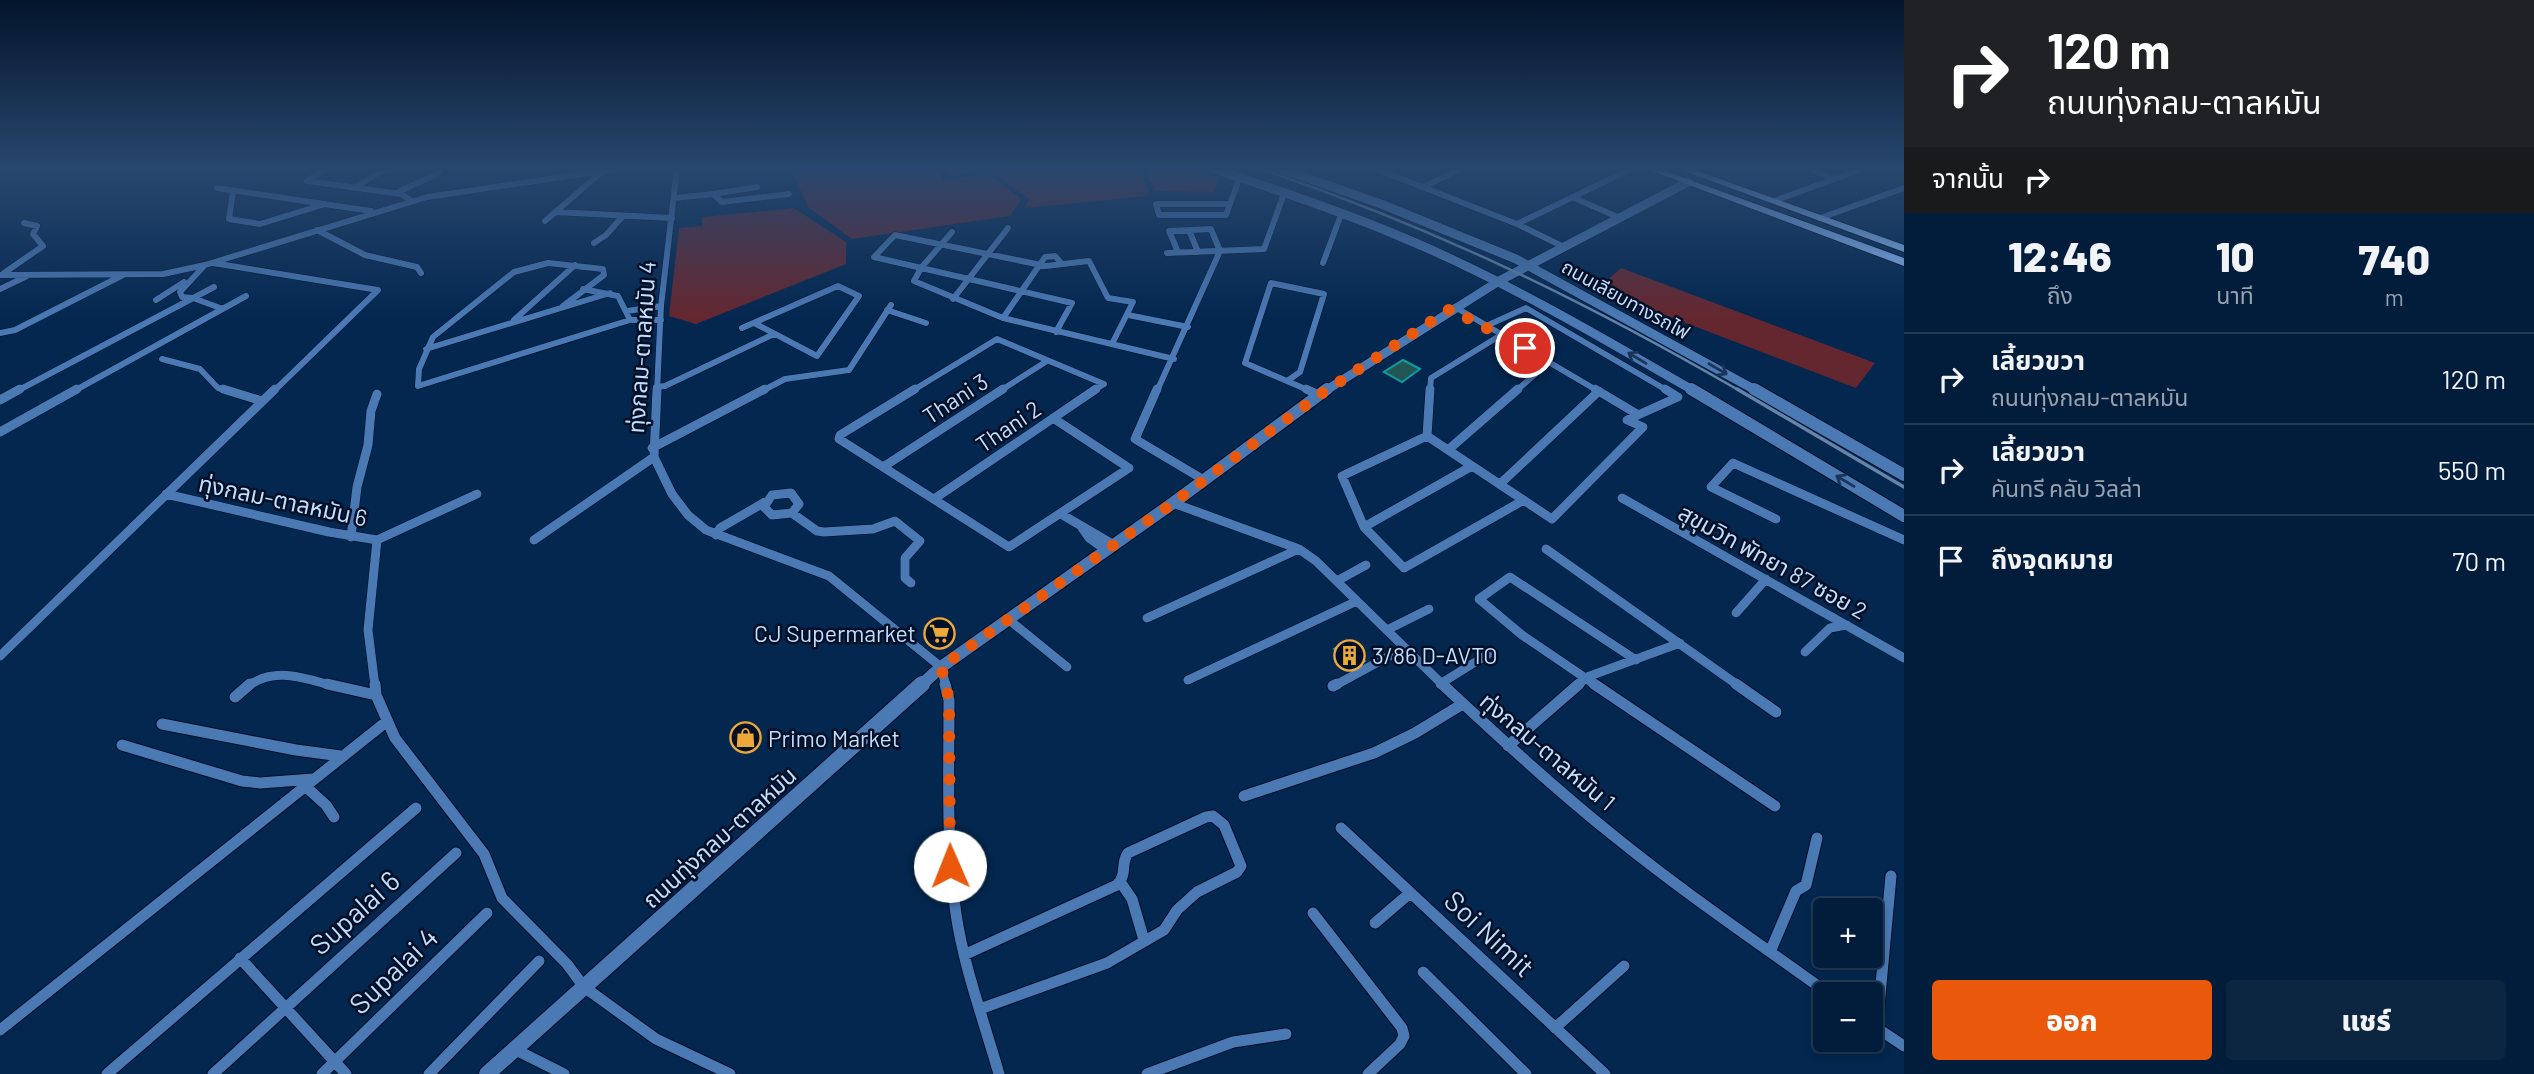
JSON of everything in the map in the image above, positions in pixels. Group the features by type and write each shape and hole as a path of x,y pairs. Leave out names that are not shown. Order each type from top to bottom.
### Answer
{"highway":[{"path":"1798,218 1904,262"},
{"path":"1820,218 1904,249"}],"street":[{"path":"229,218 260,223 277,218"},
{"path":"1,274 163,274 213,263 354,218"},
{"path":"545,221 548,218"},
{"path":"594,243 606,235 620,218"},
{"name":"ทุ่งกลม-ตาลหมัน 4","path":"672,218 661,306 653,453 672,494 697,523 716,535 829,576 941,667"},
{"path":"1167,253 1264,248 1275,218"},
{"path":"1323,263 1340,218"},
{"path":"1357,218 1417,242 1499,281 1612,343 1904,516"},
{"name":"ถนนเลียบทางรถไฟ","path":"1415,218 1529,266 1646,328 1904,475"},
{"path":"1502,218 1564,247"},
{"path":"1517,224 1529,218"},
{"name":"ถนนทุ่งกลม-ตาลหมัน","path":"486,1074 941,667 1173,503 1318,396 1452,308 1620,218"},
{"path":"1,274 43,246 33,234 37,226 24,223"},
{"path":"953,299 1008,228"},
{"path":"1178,252 1169,231 1211,229 1220,251 1174,359 1135,439 1204,480"},
{"path":"317,230 357,253 375,260 417,267 421,273"},
{"path":"1189,230 1198,251"},
{"path":"952,232 921,268 914,281 1003,318 1174,359"},
{"path":"1041,264 895,235 874,257 1072,303 1056,332"},
{"path":"1003,318 1045,257 1055,256 1062,264 1089,261 1108,298 1133,302 1112,344"},
{"path":"0,656 378,290 213,263"},
{"path":"563,306 604,275 603,269 548,263 514,272 433,337 419,369 418,386 630,320 661,320"},
{"path":"193,298 192,286 205,265"},
{"path":"511,323 575,265"},
{"path":"0,333 15,330 124,274"},
{"path":"0,289 31,275"},
{"path":"197,277 180,292 182,297 193,298 223,309"},
{"path":"156,300 197,277"},
{"path":"1287,381 1300,372 1324,294 1272,283 1245,363 1318,396"},
{"path":"743,328 754,323 838,286 859,296 817,356 754,323"},
{"path":"0,400 214,287"},
{"path":"583,289 618,296 630,320"},
{"path":"426,349 610,293"},
{"path":"0,432 246,296"},
{"path":"627,312 661,306"},
{"path":"534,540 653,453 785,379 849,370 873,340 889,307 926,323"},
{"path":"1452,308 1637,414"},
{"path":"1427,436 1552,519 1643,427 1627,420 1678,397 1526,308 1486,326"},
{"path":"1128,315 1188,327"},
{"path":"656,387 665,386 774,334"},
{"path":"1427,436 1431,378 1501,335"},
{"path":"1048,361 997,339 839,435 839,439 1009,548 1129,468 1053,418"},
{"path":"162,359 200,369 218,388 262,401"},
{"name":"Thani 2","path":"934,499 1104,384 1048,361"},
{"name":"Thani 3","path":"883,467 1048,361"},
{"path":"1448,450 1549,362"},
{"path":"1500,484 1599,391"},
{"path":"351,537 358,487 368,444 371,411 377,394"},
{"path":"1427,436 1342,476 1364,527 1404,568 1524,500"},
{"path":"1776,519 1711,487 1733,463 1904,540"},
{"path":"1364,527 1472,466"},
{"path":"716,535 720,528 778,493 791,494 798,500 799,504 792,513"},
{"name":"ทุ่งกลม-ตาลหมัน 6","path":"166,494 351,537 377,540 368,631 376,695 395,738 484,853 502,898 567,964 584,987 656,1040 730,1074"},
{"path":"377,540 478,494"},
{"name":"สุขุมวิท พัทยา 87 ซอย 2","path":"1622,498 1904,658"},
{"path":"765,502 766,511 772,514 792,513 817,531 873,529 895,521 920,541 905,555 905,578 911,583"},
{"name":"ทุ่งกลม-ตาลหมัน 1","path":"1173,503 1299,549 1316,561 1461,705 1508,746 1656,869 1813,983"},
{"path":"1061,514 1081,528 1089,538 1110,547"},
{"path":"1147,618 1299,549"},
{"path":"1546,549 1776,712"},
{"path":"1337,581 1366,565"},
{"path":"1636,660 1510,577 1480,596 1480,602 1522,635 1775,806"},
{"path":"1736,613 1766,579"},
{"path":"1188,680 1357,601"},
{"path":"1387,630 1429,609"},
{"path":"1009,619 1067,667"},
{"path":"1805,652 1830,628 1842,628 1846,625"},
{"path":"1508,746 1587,677 1680,643"},
{"path":"1333,686 1404,648"},
{"path":"1440,684 1493,652"},
{"path":"941,667 949,699 950,866 964,955 999,1074"},
{"path":"235,697 252,681 279,673 376,695"},
{"path":"1244,796 1374,753 1415,733 1461,705"},
{"path":"0,1030 386,722"},
{"path":"162,724 201,729 307,754 341,756"},
{"path":"122,745 242,781 309,783"},
{"path":"309,783 334,817"},
{"path":"107,1074 416,808"},
{"path":"964,955 1121,883 1128,853 1206,817 1213,816 1224,825 1241,866 1239,870 1197,892 1177,910 1164,930 1085,973 981,1009"},
{"name":"Soi Nimit","path":"1341,828 1605,1074"},
{"path":"1770,952 1796,891 1806,885 1817,838"},
{"name":"Supalai 6","path":"214,1074 456,853"},
{"path":"1879,982 1891,876"},
{"path":"1121,883 1132,899 1144,940"},
{"path":"1375,923 1410,893"},
{"name":"Supalai 4","path":"322,1074 486,913"},
{"path":"1313,913 1402,1028 1404,1036 1401,1044 1368,1074"},
{"path":"240,958 346,1074"},
{"path":"429,1074 539,961"},
{"path":"1555,1028 1624,966"},
{"path":"1423,972 1526,1074"},
{"path":"1883,1032 1904,1046"},
{"path":"1147,1074 1233,1042 1286,1034"},
{"path":"514,1049 564,1074"}],"shaded area":[{"path":"702,218 809,218 846,242 846,264 696,324 669,316 679,228 702,226"},
{"path":"823,218 995,218 852,239"},
{"path":"1621,268 1875,363 1856,388 1597,289"}],"building":[{"path":"1403,360 1420,369 1402,382 1384,372"},
{"name":"3/86 D-AVTO","path":"1344,643 1365,661 1353,668 1334,649"}],"railway":[{"path":"1392,218 1505,267 1564,296 1740,391"},
{"path":"1737,389 1904,487"}],"place":[{"name":"CJ Supermarket","path":"939,633"},
{"name":"3/86 D-AVTO","path":"1349,655"},
{"name":"Primo Market","path":"745,738"}],"route":[{"path":"950,866 949,699 941,667 1173,503 1318,396 1450,309 1525,348"}]}
